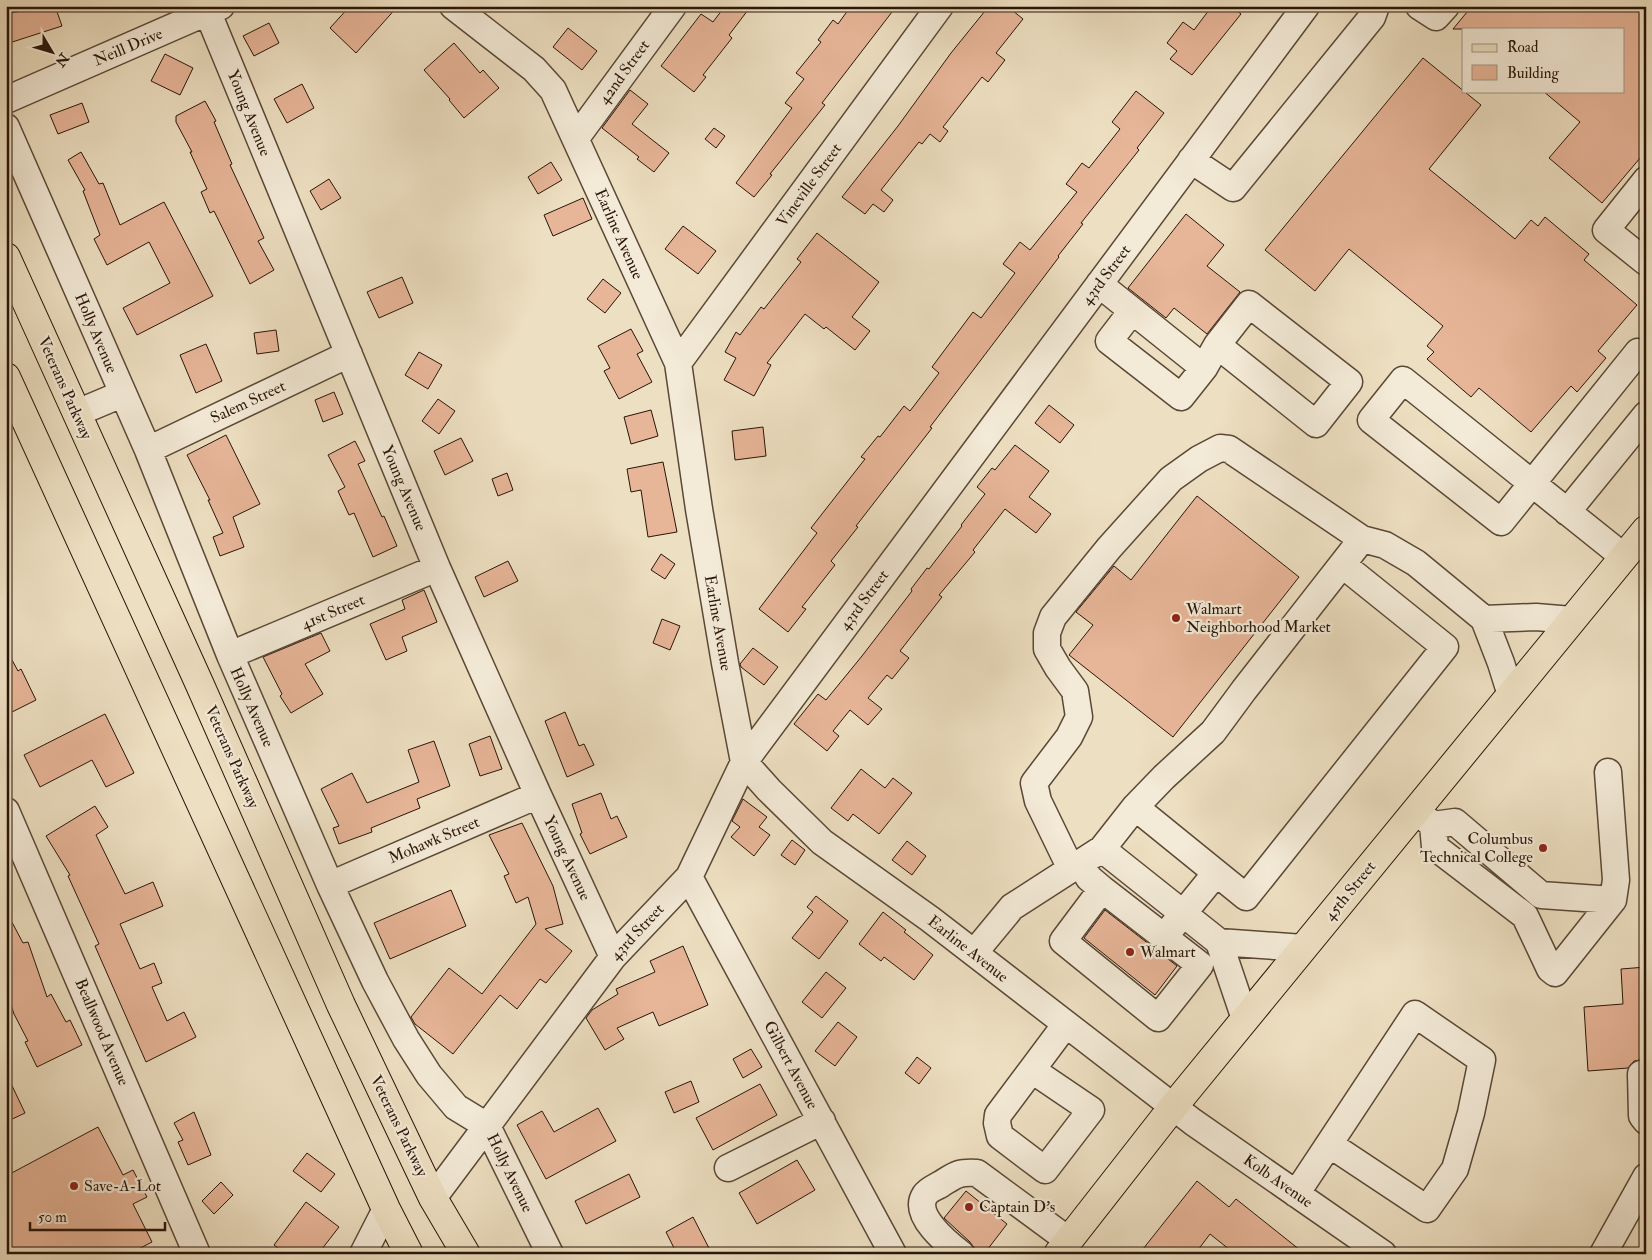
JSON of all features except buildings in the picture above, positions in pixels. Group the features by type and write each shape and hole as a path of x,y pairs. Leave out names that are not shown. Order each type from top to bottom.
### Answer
{"main road":[{"name":"Veterans Parkway","path":"6,257 200,685 341,1005 433,1198 466,1254"},
{"path":"6,377 386,1209 409,1254"},
{"name":"45th Street","path":"1063,1247 1173,1107 1304,948 1424,818 1511,695 1646,530"}],"street":[{"name":"Earline Avenue","path":"453,6 534,69 553,90 678,363 699,509 744,762 769,790 822,842 930,919 1173,1107"},
{"name":"42nd Street","path":"576,138 673,6"},
{"name":"Vineville Street","path":"678,363 940,6"},
{"name":"43rd Street","path":"433,1198 613,957 689,877 744,762 1306,6"},
{"path":"1192,160 1233,188 1372,17 1376,6"},
{"path":"1419,6 1436,18 1446,6"},
{"name":"Neill Drive","path":"6,100 214,10"},
{"name":"Young Avenue","path":"214,10 349,354 437,568 538,795 613,957"},
{"name":"Holly Avenue","path":"6,128 148,450 230,655 330,885 375,981 406,1039 425,1068 456,1107 487,1126 550,1254"},
{"path":"1646,180 1606,230 1646,262"},
{"path":"1099,284 1204,368"},
{"path":"1132,311 1109,341 1182,397 1204,368 1217,345 1249,304 1349,382 1316,424 1217,345"},
{"path":"1339,395 1501,522 1531,483 1643,351"},
{"name":"Salem Street","path":"148,450 349,354"},
{"path":"1371,420 1403,380 1624,557"},
{"path":"77,414 122,394"},
{"path":"1567,512 1646,415"},
{"path":"1102,889 1063,941 1158,1018 1200,965 1102,889 1076,866 1038,801 1034,783 1069,737 1079,717 1075,691 1047,649 1047,633 1053,617 1109,548 1171,479 1199,459 1220,448 1229,449 1362,539 1385,546 1416,563 1484,619 1511,695"},
{"path":"974,954 1012,907 1102,849 1135,808 1164,777 1213,732 1362,539"},
{"path":"1135,808 1246,897 1445,647 1343,565"},
{"name":"41st Street","path":"230,655 437,568"},
{"path":"1484,619 1536,617 1572,620"},
{"path":"1608,772 1616,880 1613,900 1555,973 1550,969 1525,916 1435,847 1424,818 1455,822 1541,895 1613,900"},
{"name":"Mohawk Street","path":"330,885 538,795"},
{"name":"Beallwood Avenue","path":"6,811 192,1252"},
{"path":"1102,849 1219,942 1245,1019"},
{"path":"1164,937 1216,873"},
{"name":"Gilbert Avenue","path":"689,877 894,1254"},
{"path":"1219,942 1304,948"},
{"path":"1296,1194 1329,1144 1415,1014 1482,1060 1471,1113 1454,1169 1428,1209 1329,1144"},
{"path":"1032,1070 1066,1024"},
{"path":"1646,1074 1641,1074 1642,1116 1646,1121"},
{"name":"Kolb Avenue","path":"1173,1107 1383,1254"},
{"path":"728,1168 822,1122"},
{"path":"961,1254 941,1238 925,1215 922,1202 926,1193 960,1172 977,1173 1063,1247"},
{"path":"1603,1254 1646,1177"},
{"path":"363,1254 386,1209"}],"place":[{"name":"Walmart Neighborhood Market","path":"1176,618"},
{"name":"Columbus Technical College","path":"1543,848"},
{"name":"Walmart","path":"1130,952"},
{"name":"Save-A-Lot","path":"74,1186"},
{"name":"Captain D's","path":"969,1207"}]}
